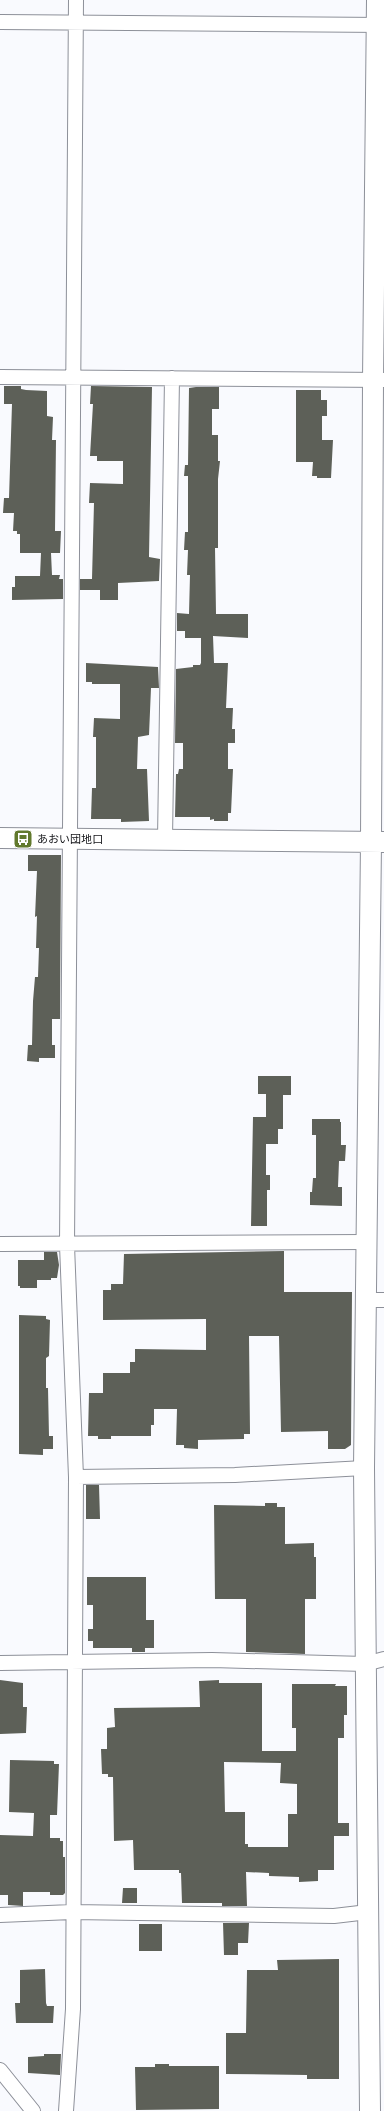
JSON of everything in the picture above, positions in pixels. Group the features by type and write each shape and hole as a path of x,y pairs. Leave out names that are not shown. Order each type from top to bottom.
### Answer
{"street":[{"path":"66,2111 73,2008 72,1912 76,1477 67,1245 75,378 76,0"},
{"path":"370,2111 368,1912 375,1661 364,1468 375,1300 367,1242 378,842 380,25 377,0"},
{"path":"0,22 380,25"},
{"path":"0,377 378,380"},
{"path":"165,839 172,378"},
{"path":"0,838 378,842"},
{"path":"0,1244 67,1245 367,1242"},
{"path":"76,1477 220,1475 364,1468"},
{"path":"0,1663 212,1660 375,1661"},
{"path":"0,1915 72,1912 334,1916 368,1912"},
{"path":"0,2070 33,2111"}],"building":[{"path":"4,386 21,386 21,389 26,390 47,391 47,416 53,417 52,440 56,440 55,531 61,531 60,553 51,553 52,575 60,575 59,579 63,579 63,599 12,600 12,587 15,587 15,576 40,576 41,553 20,553 20,534 17,534 17,531 13,531 14,513 3,513 4,498 9,498 12,404 4,404"},
{"path":"91,386 152,387 149,557 160,559 159,581 118,583 118,600 100,600 100,590 80,590 80,579 92,579 94,503 89,503 90,483 123,484 123,461 97,461 97,456 90,456 93,404 90,404"},
{"path":"219,387 219,409 212,409 212,435 218,435 218,461 220,461 218,479 218,548 215,548 216,614 248,614 248,638 213,636 214,663 228,663 226,708 233,708 232,729 235,729 235,743 228,743 228,769 233,769 231,813 228,813 228,821 214,821 214,819 210,820 210,817 175,817 176,774 178,774 179,769 183,769 183,743 175,743 176,669 193,667 193,665 200,665 201,663 201,638 185,638 185,631 177,631 177,613 189,614 190,575 187,575 188,550 184,550 185,532 188,532 188,476 184,476 185,465 188,465 189,388"},
{"path":"296,390 321,390 321,400 327,400 327,416 322,416 322,440 333,440 331,478 317,478 317,476 312,476 313,462 296,462"},
{"path":"86,663 158,667 159,688 151,688 149,735 138,737 137,769 147,769 149,821 121,822 121,819 91,819 92,788 96,788 96,737 93,737 94,718 120,719 120,684 92,684 92,682 86,682"},
{"path":"28,855 61,855 60,1019 52,1019 52,1045 55,1045 55,1058 39,1058 39,1062 27,1061 28,1045 32,1045 33,1001 35,977 38,977 39,948 36,948 37,916 35,917 37,871 28,871"},
{"path":"258,1076 291,1076 291,1095 283,1095 283,1129 278,1129 278,1144 266,1144 266,1175 270,1175 270,1190 267,1190 267,1226 251,1226 253,1117 266,1117 266,1094 258,1094"},
{"path":"312,1119 340,1119 341,1145 346,1145 345,1161 339,1161 338,1187 342,1187 342,1206 310,1205 310,1192 312,1192 313,1178 316,1178 316,1135 312,1135"},
{"path":"284,1251 284,1292 352,1292 351,1445 345,1449 328,1449 328,1431 281,1432 279,1336 249,1336 250,1434 244,1434 244,1439 198,1440 198,1449 184,1448 184,1445 176,1445 177,1409 154,1409 154,1425 151,1425 151,1436 111,1436 111,1439 98,1439 98,1436 88,1436 89,1393 103,1393 103,1373 130,1373 130,1362 135,1362 135,1349 206,1350 206,1319 103,1320 103,1290 111,1290 111,1284 123,1284 124,1254"},
{"path":"44,1252 57,1252 59,1265 57,1278 51,1278 51,1280 37,1280 37,1288 20,1288 20,1286 18,1286 18,1260 44,1260"},
{"path":"19,1315 46,1316 46,1319 50,1320 49,1356 46,1358 46,1388 48,1388 49,1436 53,1436 53,1449 43,1449 43,1455 19,1454"},
{"path":"86,1485 99,1485 100,1519 86,1519"},
{"path":"265,1503 277,1503 277,1507 285,1507 285,1544 314,1543 314,1557 316,1557 316,1599 305,1599 305,1654 246,1652 246,1599 215,1599 214,1505 265,1506"},
{"path":"87,1577 146,1577 146,1620 154,1620 154,1648 145,1648 145,1652 132,1652 132,1648 93,1648 93,1641 88,1641 88,1629 93,1629 93,1605 87,1605"},
{"path":"0,1680 23,1683 23,1707 27,1707 26,1733 0,1734"},
{"path":"219,1680 219,1683 262,1683 262,1751 296,1751 296,1728 292,1728 292,1684 336,1684 335,1686 347,1686 347,1715 344,1715 344,1738 338,1738 338,1823 349,1823 349,1836 334,1836 334,1870 318,1870 318,1881 299,1882 299,1877 269,1876 269,1873 246,1872 247,1906 222,1906 222,1903 182,1903 181,1873 179,1873 179,1870 134,1870 133,1840 114,1841 113,1777 108,1777 108,1774 102,1774 101,1749 107,1749 107,1728 115,1727 114,1708 200,1707 199,1681","holes":["224,1762 281,1763 280,1783 297,1784 297,1814 288,1814 288,1847 248,1847 248,1844 245,1844 245,1812 225,1812"]},
{"path":"10,1760 54,1761 54,1764 59,1764 57,1815 50,1815 50,1838 60,1838 60,1841 63,1841 63,1857 65,1857 65,1893 63,1895 50,1895 50,1892 23,1892 23,1906 8,1905 8,1895 0,1895 0,1835 33,1836 34,1813 9,1812"},
{"path":"123,1888 137,1888 137,1903 122,1903"},
{"path":"223,1923 249,1923 248,1943 238,1943 238,1955 224,1955"},
{"path":"139,1924 162,1924 162,1951 139,1951"},
{"path":"339,1959 339,2079 307,2079 307,2075 226,2074 226,2033 246,2033 247,1970 278,1970 277,1960"},
{"path":"45,1969 46,2003 47,2006 54,2006 53,2023 16,2023 15,2003 20,2003 20,1970"},
{"path":"44,2054 61,2054 60,2075 28,2073 28,2057 44,2056"},
{"path":"155,2064 169,2064 169,2066 219,2066 219,2109 136,2110 135,2067 155,2067"}],"place":[{"name":"あおい団地口","path":"23,839"}]}
